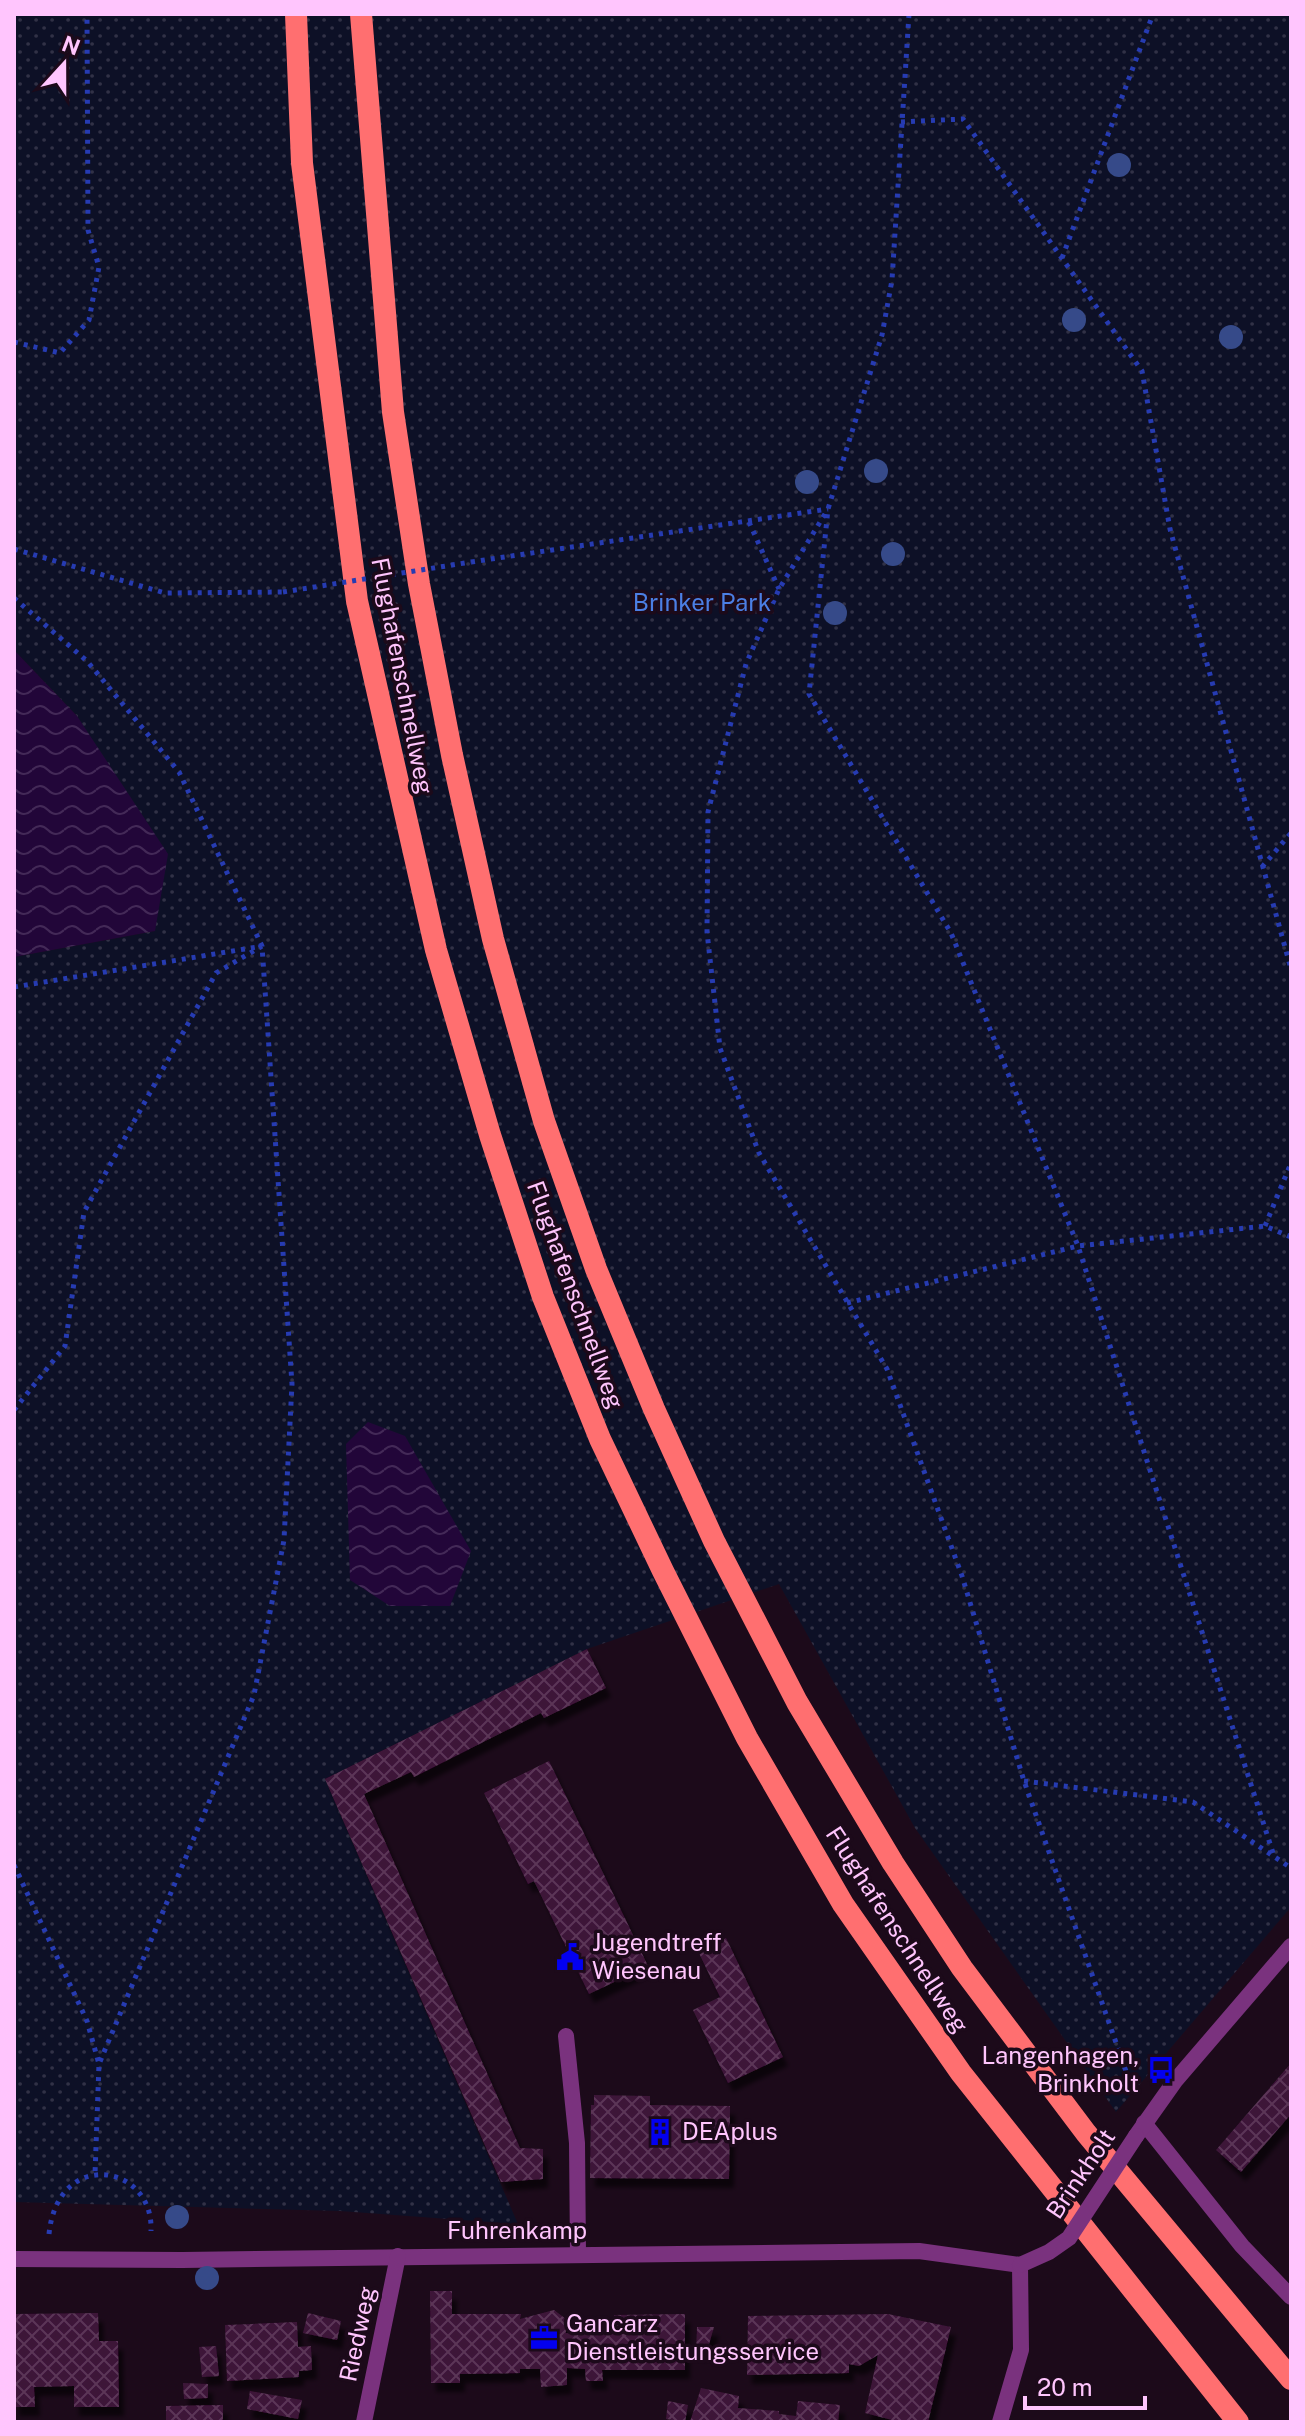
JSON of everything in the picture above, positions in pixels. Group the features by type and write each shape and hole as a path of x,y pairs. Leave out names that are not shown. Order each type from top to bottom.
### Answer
{"highway":[{"name":"Flughafenschnellweg","path":"296,14 302,163 357,601 436,950 490,1135 543,1297 600,1439 663,1571 747,1738 843,1904 961,2073 1238,2422"},
{"name":"Flughafenschnellweg","path":"361,14 393,412 419,584 452,755 493,939 544,1121 596,1269 654,1409 714,1541 797,1702 893,1863 962,1968 1086,2133 1291,2379"}],"street":[{"name":"Brinkholt","path":"1020,2265 1049,2252 1069,2238 1175,2081 1291,1946"},
{"path":"566,2036 577,2143 578,2254"},
{"path":"1140,2129 1291,2297"},
{"name":"Fuhrenkamp","path":"14,2259 182,2260 919,2251 1020,2265"},
{"name":"Riedweg","path":"364,2422 398,2256"},
{"path":"1000,2422 1021,2350 1020,2265"}],"path":[{"path":"14,342 60,353 89,320 99,267 88,230 87,14"},
{"path":"909,14 892,280 882,335 828,509 809,694 951,933 1078,1246 1273,1853"},
{"path":"1062,258 1153,14"},
{"path":"901,122 963,119 1142,371 1170,529 1291,969"},
{"path":"14,549 165,593 283,592 828,509"},
{"path":"828,509 779,589 746,664 708,812 707,932 720,1048 759,1153 887,1369 962,1576 1024,1781 1140,2129"},
{"path":"749,522 779,589"},
{"path":"14,598 87,661 179,772 262,946 292,1384 284,1540 254,1695 99,2064"},
{"path":"1262,868 1291,833"},
{"path":"14,987 262,946"},
{"path":"14,1410 65,1346 84,1212 216,973 262,946"},
{"path":"1265,1226 1291,1163"},
{"path":"847,1303 1078,1246 1265,1226 1291,1237"},
{"path":"1024,1781 1193,1802 1291,1868"},
{"path":"14,1865 87,2021 99,2064 95,2174"},
{"path":"46,2259 50,2218 58,2198 75,2181 95,2174 119,2177 143,2197 152,2220 150,2259"}],"green space":[{"name":"Brinker Park","path":"14,14 1291,14 1291,1907 1116,2112 915,1828 779,1584 587,1649 325,1779 518,2224 340,2211 14,2202 14,957 155,931 77,716 14,650"}],"water":[{"path":"14,650 77,716 168,854 155,931 14,957"},
{"path":"368,1422 405,1436 471,1551 450,1606 390,1606 350,1580 346,1444"}],"building":[{"path":"587,1649 606,1688 544,1718 541,1713 414,1777 411,1772 364,1794 520,2148 543,2149 543,2179 501,2182 325,1779"},
{"path":"549,1761 648,1966 589,1994 534,1881 528,1884 484,1793"},
{"path":"726,1938 783,2057 728,2083 693,2010 720,1997 698,1951"},
{"path":"1291,2063 1291,2114 1241,2172 1216,2150"},
{"name":"DEAplus","path":"594,2095 650,2096 650,2105 730,2106 729,2179 590,2178 591,2105 594,2105"},
{"path":"430,2291 452,2291 452,2314 521,2314 520,2319 554,2310 566,2319 566,2333 583,2333 583,2326 614,2326 614,2315 685,2314 685,2370 602,2370 603,2381 586,2381 585,2369 567,2368 567,2385 541,2387 540,2369 520,2369 520,2373 460,2374 460,2383 431,2383"},
{"path":"98,2313 99,2341 118,2341 119,2407 74,2407 74,2386 34,2387 35,2407 14,2407 14,2314"},
{"path":"308,2313 341,2321 337,2340 303,2333"},
{"path":"888,2314 951,2327 928,2422 900,2422 865,2413 878,2355 859,2366 849,2364 849,2373 747,2375 748,2316"},
{"path":"297,2322 298,2347 311,2346 312,2370 299,2371 299,2377 227,2381 225,2325"},
{"path":"697,2327 714,2327 707,2351 696,2352"},
{"path":"216,2346 219,2376 202,2377 199,2347"},
{"path":"183,2383 208,2384 208,2398 184,2399"},
{"path":"701,2388 739,2396 738,2408 779,2411 779,2414 796,2416 798,2401 840,2405 838,2422 690,2422"},
{"path":"250,2391 302,2400 298,2419 247,2409"},
{"path":"668,2401 688,2405 685,2422 666,2419"},
{"path":"223,2405 223,2422 166,2422 166,2406"}],"place":[{"name":"Jugendtreff Wiesenau","path":"570,1957"},
{"name":"Langenhagen, Brinkholt","path":"1161,2070"},
{"name":"DEAplus","path":"660,2132"},
{"name":"Gancarz Dienstleistungsservice","path":"544,2338"}]}
